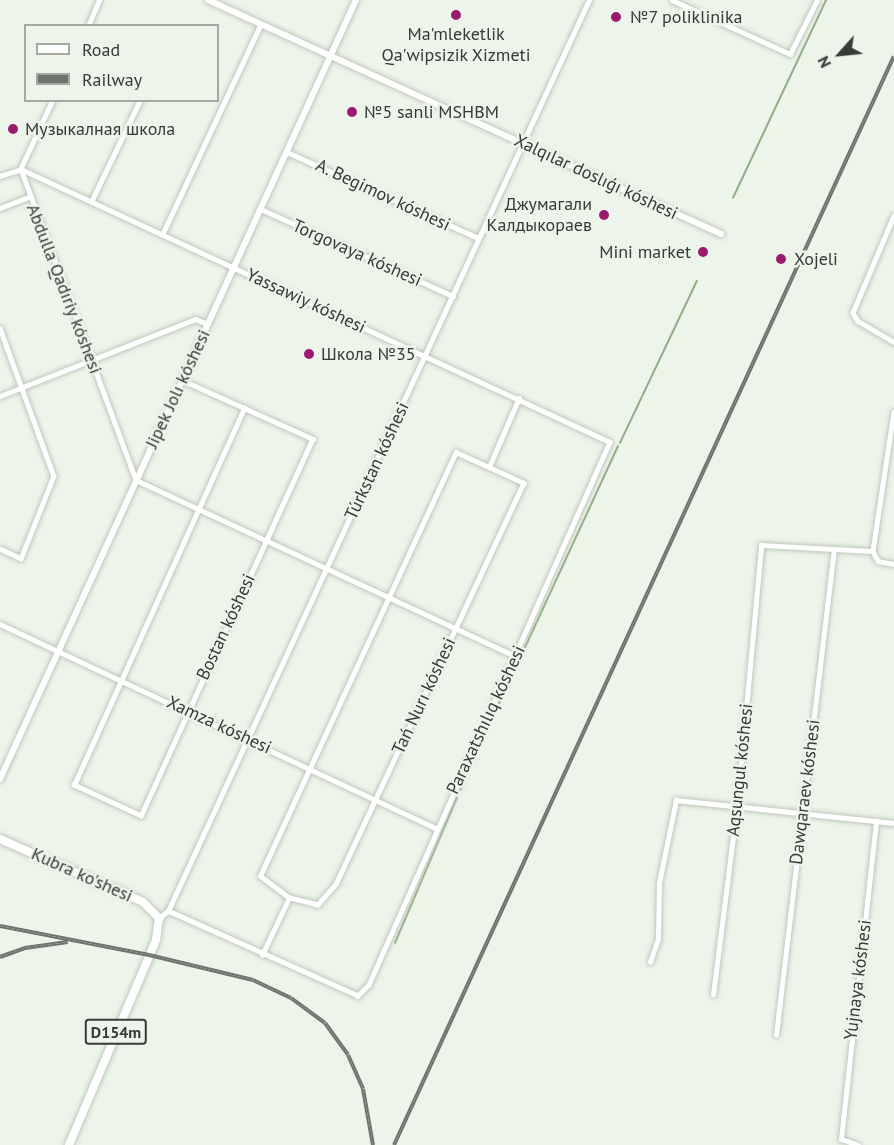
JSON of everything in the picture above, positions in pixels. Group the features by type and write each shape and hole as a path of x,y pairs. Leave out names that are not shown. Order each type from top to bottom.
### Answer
{"main road":[{"name":"Kubra ko'shesi","path":"0,839 143,902 159,918"},
{"name":"D154m","path":"69,1145 156,940 159,918"}],"street":[{"path":"89,24 99,0"},
{"name":"Xalqılar doslıǵı kóshesi","path":"208,0 721,234"},
{"name":"Jipek Jolı kóshesi","path":"0,779 356,0"},
{"name":"Túrkstan kóshesi","path":"159,918 168,911 427,356 478,238 589,0"},
{"path":"672,0 792,53 817,0"},
{"path":"162,235 261,24"},
{"path":"0,176 21,169 52,102"},
{"path":"91,202 139,102"},
{"name":"A. Begimov kóshesi","path":"287,152 478,238"},
{"name":"Yassawiy kóshesi","path":"21,169 610,442"},
{"name":"Abdulla Qadıriy kóshesi","path":"21,169 29,197 136,480"},
{"path":"0,208 29,197"},
{"name":"Torgovaya kóshesi","path":"261,209 453,296"},
{"path":"894,216 853,313 858,321 894,342"},
{"path":"0,396 195,319 208,324"},
{"path":"0,328 54,476 21,559 0,549"},
{"path":"122,680 244,408 182,380"},
{"path":"168,911 262,955 289,898 260,876 387,595 456,452 489,467 519,398"},
{"name":"Bostan kóshesi","path":"122,680 74,785 141,816 187,710 313,439 244,408"},
{"path":"894,412 873,551 878,561 894,564"},
{"name":"Paraxatshılıq kóshesi","path":"262,955 358,996 369,985 436,828 516,656 610,442"},
{"name":"Tań Nurı kóshesi","path":"289,898 318,905 337,883 524,483 489,467"},
{"path":"136,480 200,507 516,656"},
{"name":"Aqsungul kóshesi","path":"713,995 737,806 761,545 834,549"},
{"path":"834,549 873,551"},
{"name":"Dawqaraev kóshesi","path":"776,1035 834,549"},
{"name":"Xamza kóshesi","path":"0,624 436,828"},
{"path":"650,962 658,939 659,883 676,800 894,823"},
{"name":"Yujnaya kóshesi","path":"841,1139 876,821"},
{"path":"836,1145 841,1139 858,1145"}],"waterway":[{"path":"733,198 826,0"},
{"path":"620,443 697,281"},
{"path":"395,943 474,758 618,447"}],"railway":[{"path":"394,1145 894,56"},
{"path":"0,926 149,955 253,980 291,998 325,1023 348,1055 363,1089 373,1145"},
{"path":"0,957 25,948 68,942"}],"place":[{"name":"Ma'mleketlik Qa'wipsizik Xizmeti","path":"456,15"},
{"name":"№7 poliklinika","path":"616,17"},
{"name":"№5 sanli MSHBM","path":"352,112"},
{"name":"Музыкалная школа","path":"13,129"},
{"name":"Джумагали Калдыкораев","path":"604,215"},
{"name":"Mini market","path":"703,252"},
{"name":"Xojeli","path":"781,259"},
{"name":"Школа №35","path":"309,354"}]}
